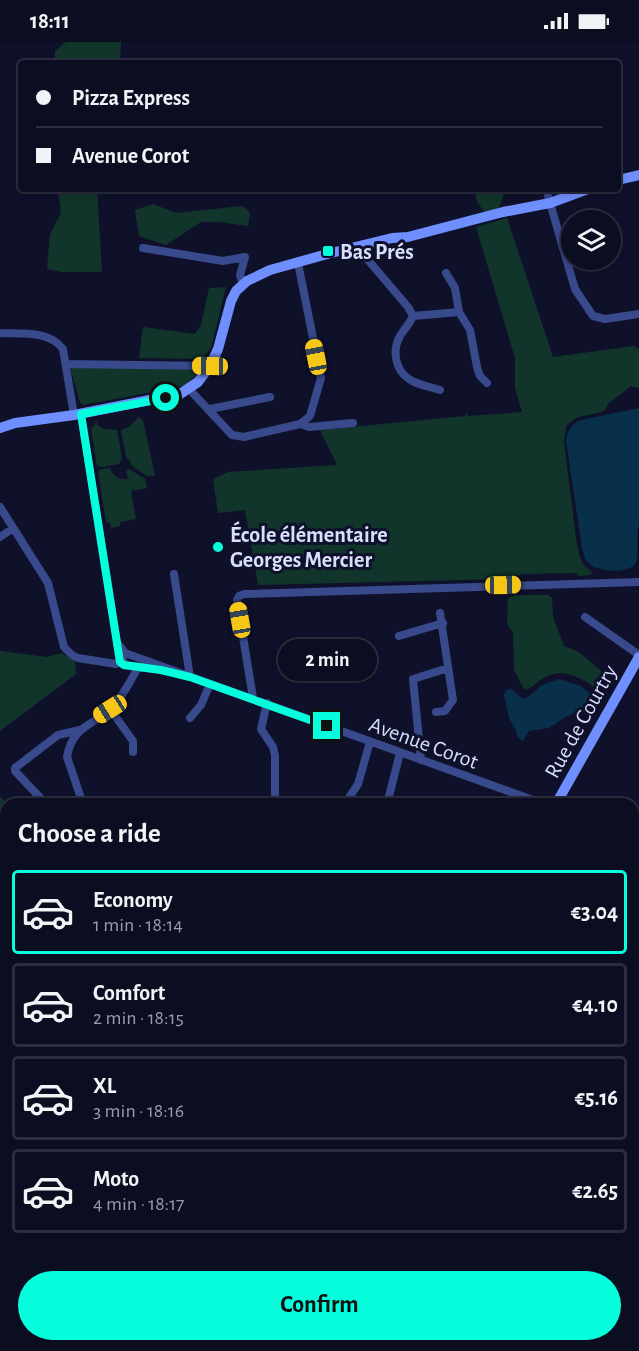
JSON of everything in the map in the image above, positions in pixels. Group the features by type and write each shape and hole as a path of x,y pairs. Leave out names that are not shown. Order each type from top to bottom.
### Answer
{"street":[{"path":"621,179 639,175"},
{"path":"549,199 569,192"},
{"path":"0,428 15,423 166,398 189,389 205,375 210,366 218,349 231,301 243,284 255,276 576,192"},
{"path":"549,199 575,289 593,316 605,319 639,314"},
{"path":"143,248 223,261 245,257 240,275 243,284"},
{"path":"362,248 368,260 413,316"},
{"path":"189,389 232,435 244,437 300,424 310,416 321,378 298,263"},
{"path":"446,273 455,288 459,312 470,330 480,376 487,383"},
{"path":"413,316 459,312"},
{"path":"413,316 397,344 395,355 397,365 402,374 410,380 440,390"},
{"path":"0,333 49,337 57,341 63,349 78,414 125,688"},
{"path":"67,364 210,366"},
{"path":"210,409 270,397"},
{"path":"300,424 309,427 353,423"},
{"path":"0,507 48,583 64,647 78,658 116,664 127,659 143,663 150,662"},
{"path":"0,537 12,529"},
{"path":"174,574 190,677"},
{"path":"253,698 237,600 244,594 639,582"},
{"path":"436,712 445,711 453,700 440,613"},
{"path":"585,617 639,656"},
{"path":"399,636 443,623"},
{"path":"117,642 125,653 122,663"},
{"name":"Avenue Corot","path":"125,653 527,798"},
{"name":"Rue de Courtry","path":"559,798 639,656"},
{"name":"Avenue Corot","path":"122,663 190,677"},
{"path":"40,798 15,771 15,768 58,735 80,730 110,709 138,667"},
{"path":"421,760 413,680 448,668"},
{"path":"190,718 201,705 210,684"},
{"path":"267,703 261,729 273,747 275,756 276,798"},
{"path":"110,709 133,741 133,752"},
{"path":"80,730 67,757 80,798"},
{"path":"349,798 358,784 370,742"},
{"path":"389,798 400,753"}],"green space":[{"path":"66,42 121,42 120,60 55,60 55,51"},
{"path":"58,192 97,192 102,272 62,272 47,269 50,234 61,213"},
{"path":"475,192 504,192 499,208 484,212"},
{"path":"153,204 176,213 243,206 250,213 248,226 201,222 166,245 139,236 135,210"},
{"path":"507,218 553,357 634,346 639,349 639,388 631,386 608,404 604,411 576,418 566,426 564,442 577,545 585,567 592,572 591,575 525,574 503,579 258,585 245,510 218,513 213,479 228,472 337,465 320,430 465,416 467,413 468,416 522,412 515,388 515,358 476,227"},
{"path":"226,287 211,348 202,359 139,358 143,327 195,334 201,325 209,288"},
{"path":"70,367 201,370 187,384 179,387 83,405 80,402"},
{"path":"139,417 143,420 155,476 147,476 131,465 126,457 121,430 129,427"},
{"path":"97,421 103,429 117,430 122,458 119,464 97,466 91,429"},
{"path":"110,468 117,477 122,479 128,479 126,470 129,469 145,479 147,488 131,491 136,519 120,522 120,526 111,528 110,523 106,522 98,472 101,469"},
{"path":"515,595 548,595 552,598 553,617 564,646 579,652 607,676 597,689 583,680 562,673 547,676 524,689 514,670 513,633 507,624 508,598"},
{"path":"0,651 47,657 62,653 75,661 76,674 0,731"}],"water":[{"path":"639,408 639,525 636,563 627,569 614,571 601,569 587,562 582,548 566,440 572,425 581,420"},
{"path":"559,679 581,686 597,700 594,706 567,716 549,728 529,731 523,741 518,738 508,715 504,695 506,690 511,689 523,699 542,685"}],"place":[{"name":"Bas Prés","path":"328,251"},
{"name":"École élémentaire Georges Mercier","path":"218,547"}],"route":[{"path":"166,398 81,414 120,662 124,665 190,677 327,726"}]}
